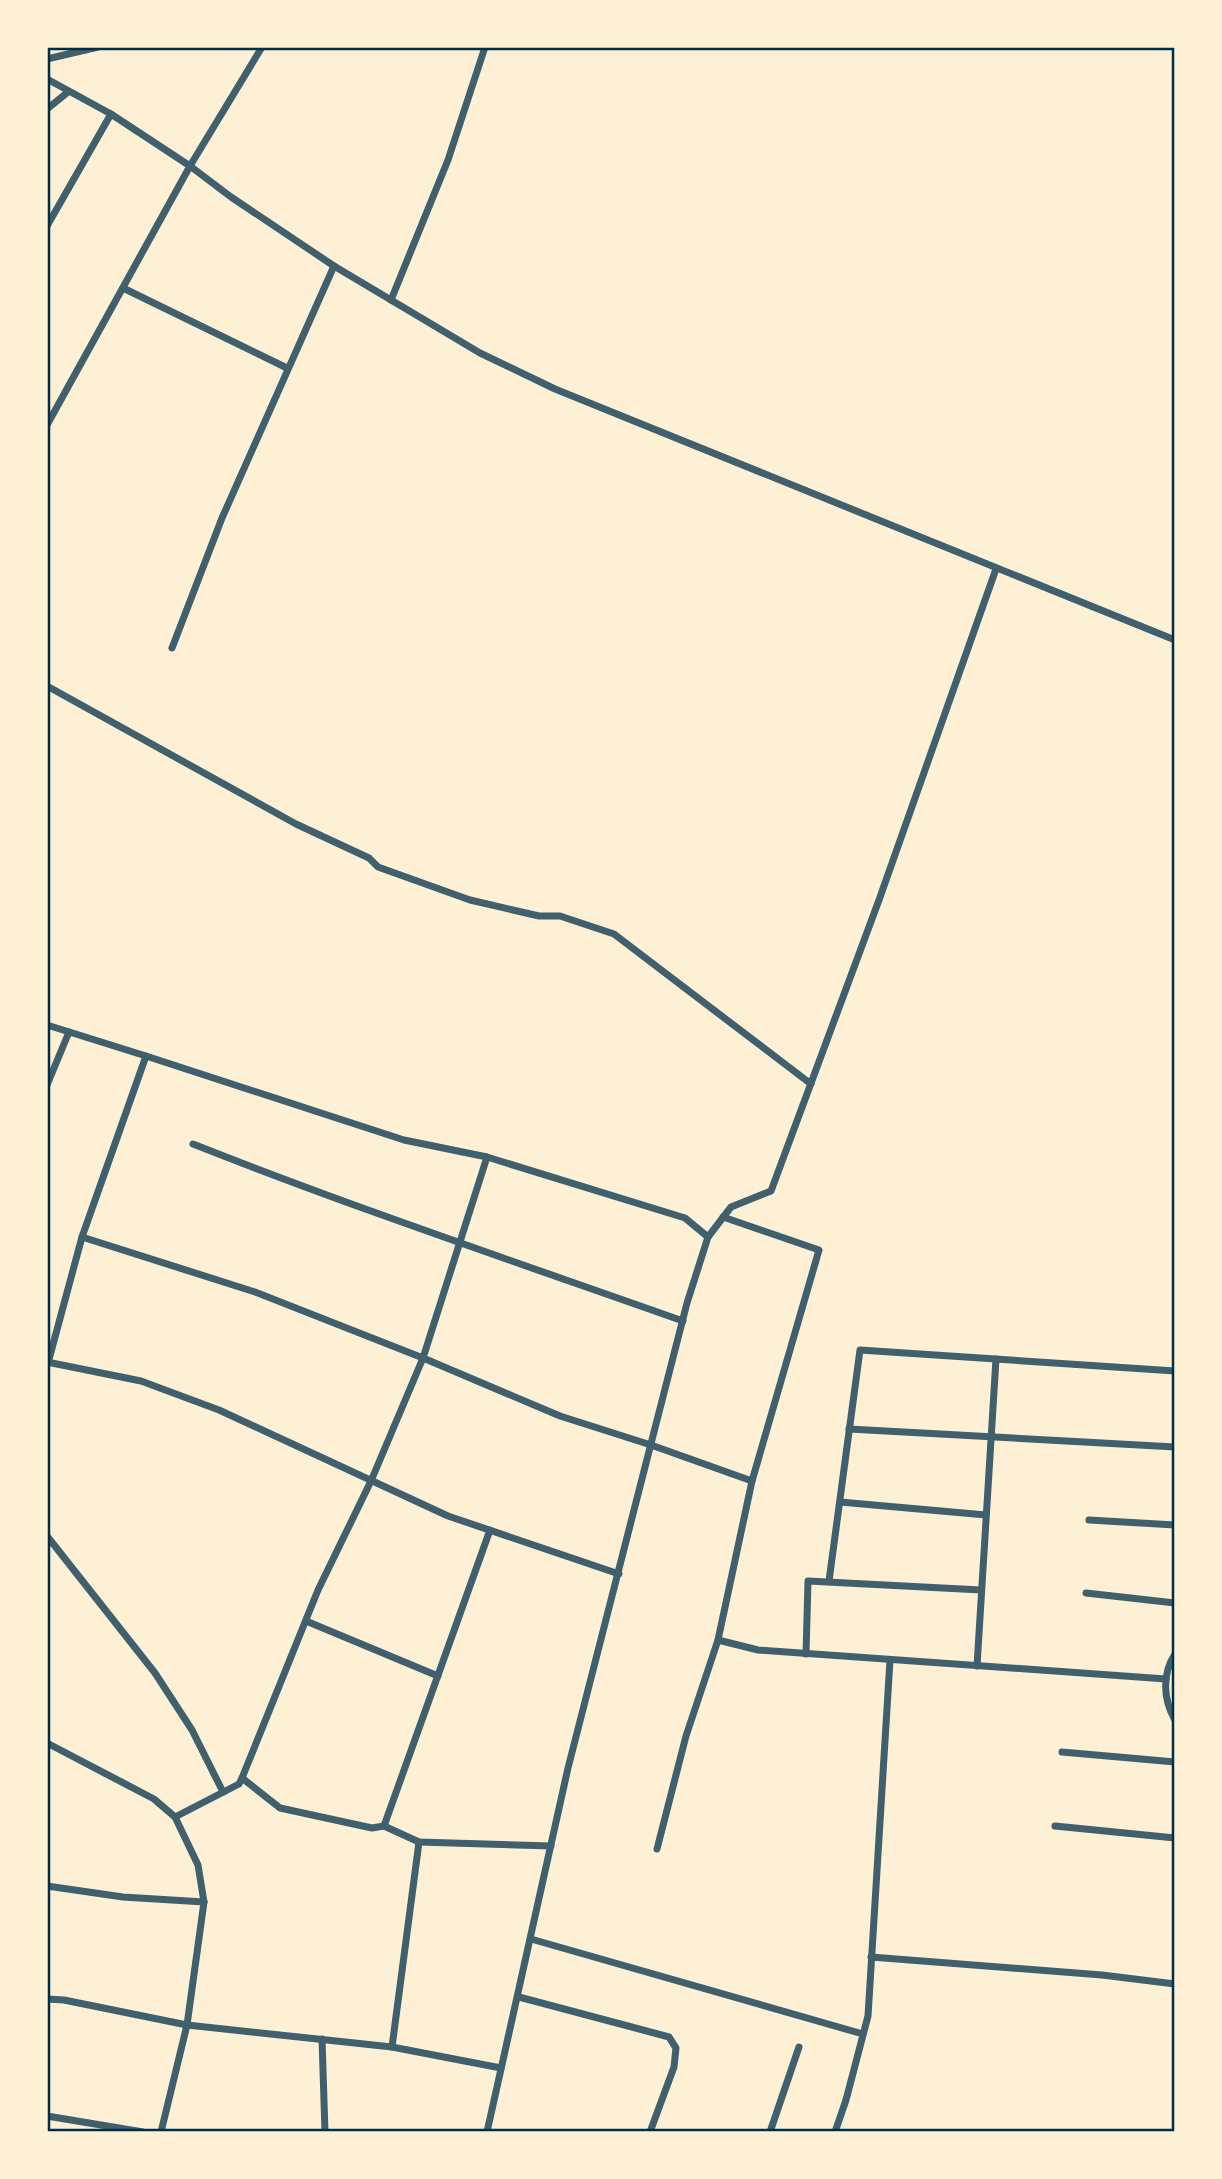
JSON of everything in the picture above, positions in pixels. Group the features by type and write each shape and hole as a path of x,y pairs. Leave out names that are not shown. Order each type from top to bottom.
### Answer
{"street":[{"path":"47,60 97,47"},
{"path":"47,425 190,166 262,47"},
{"path":"391,300 448,160 485,47"},
{"path":"47,79 111,114 334,266 480,354 555,389 1175,640"},
{"path":"47,109 68,92"},
{"path":"47,226 111,114"},
{"path":"173,649 222,518 334,266"},
{"path":"123,288 287,368"},
{"path":"487,2132 568,1768 682,1321 708,1237 731,1207 771,1191 879,900 996,569"},
{"path":"47,686 296,824 369,858 378,867 470,900 539,916 560,916 614,934 811,1084"},
{"path":"47,1025 404,1140 487,1157 685,1218 708,1237"},
{"path":"47,1085 69,1032"},
{"path":"146,1056 82,1237 48,1362 141,1381 219,1410 449,1516 619,1574"},
{"path":"193,1144 315,1192 682,1321"},
{"path":"175,1817 239,1784 306,1621 371,1481 423,1358 487,1157"},
{"path":"657,1849 686,1736 718,1640 752,1481 819,1250 723,1217"},
{"path":"82,1237 255,1292 423,1358 560,1416 752,1481"},
{"path":"829,1581 860,1350 1175,1371"},
{"path":"977,1666 996,1359"},
{"path":"849,1429 1175,1447"},
{"path":"840,1502 986,1515"},
{"path":"1088,1520 1175,1525"},
{"path":"384,1826 490,1530"},
{"path":"47,1536 155,1673 192,1730 223,1792"},
{"path":"806,1654 808,1581 981,1591"},
{"path":"1086,1593 1175,1603"},
{"path":"306,1621 438,1676"},
{"path":"718,1640 758,1650 1166,1679"},
{"path":"1175,1654 1169,1664 1166,1679 1167,1705 1175,1720"},
{"path":"835,2132 867,2016 890,1660"},
{"path":"47,1744 154,1799 175,1817 198,1865 204,1902 187,2025 161,2132"},
{"path":"1062,1752 1175,1762"},
{"path":"242,1777 280,1808 372,1828 384,1826 419,1842 551,1846"},
{"path":"1055,1826 1175,1838"},
{"path":"392,2047 419,1842"},
{"path":"47,1886 123,1897 204,1902"},
{"path":"531,1939 863,2034"},
{"path":"871,1956 1102,1975 1175,1984"},
{"path":"519,1997 669,2037 676,2048 674,2067 650,2132"},
{"path":"47,1999 64,2000 187,2025 392,2047 502,2068"},
{"path":"322,2039 325,2132"},
{"path":"770,2132 799,2047"},
{"path":"47,2116 143,2132"}]}
